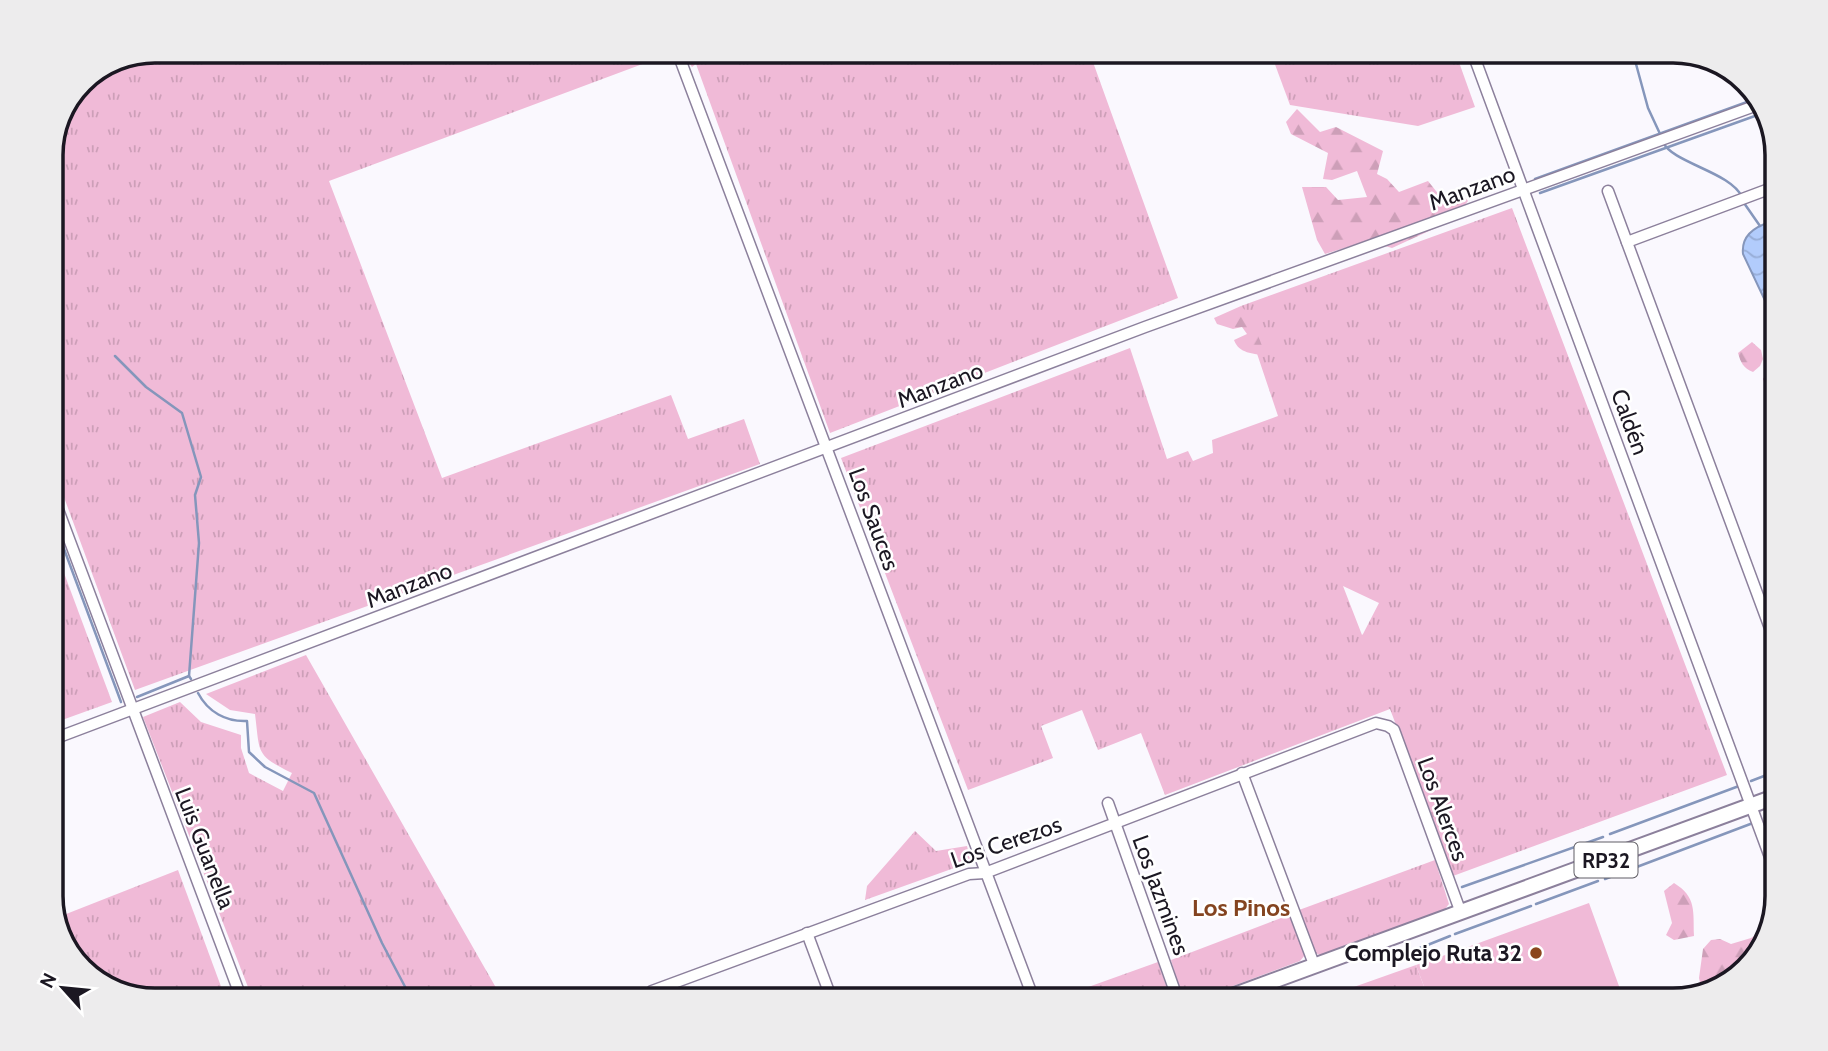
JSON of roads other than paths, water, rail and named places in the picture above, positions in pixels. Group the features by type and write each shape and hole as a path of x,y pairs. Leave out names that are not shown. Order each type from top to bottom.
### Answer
{"main road":[{"name":"RP32","path":"1256,988 1765,801"}],"street":[{"name":"Los Sauces","path":"682,63 1029,988"},
{"name":"Caldén","path":"1476,63 1765,842"},
{"name":"Manzano","path":"63,735 1144,327 1752,107"},
{"path":"1627,242 1765,190"},
{"path":"1608,191 1765,609"},
{"name":"Luis Guanella","path":"63,523 237,988"},
{"name":"Los Cerezos","path":"660,988 969,874 985,873 1242,773 1370,725 1382,724"},
{"name":"Los Alerces","path":"1382,724 1394,730 1461,913"},
{"path":"1242,773 1315,968"},
{"name":"Los Jazmines","path":"1108,803 1174,988"},
{"path":"807,933 828,988"}],"water":[{"path":"1765,224 1765,301 1743,254 1746,237"}],"waterway":[{"path":"1636,63 1648,108 1661,136"},
{"path":"1535,179 1748,102"},
{"path":"1540,193 1756,116"},
{"path":"1663,142 1678,156 1726,181 1736,188 1742,197"},
{"path":"1744,203 1760,226"},
{"path":"115,356 146,387 182,413 201,477 195,495 199,543 189,676"},
{"path":"63,546 121,702"},
{"path":"137,697 189,676 191,679"},
{"path":"198,693 207,706 218,714 232,720 247,721 249,752 265,767 314,793 382,943 406,988"},
{"path":"1751,781 1765,776"},
{"path":"1610,834 1739,786"},
{"path":"1605,879 1753,823"},
{"path":"1462,887 1603,837"},
{"path":"1536,904 1598,881"},
{"path":"1455,934 1531,906"},
{"path":"1405,954 1450,936"}],"place":[{"name":"Complejo Ruta 32","path":"1536,953"}],"district":[{"name":"Los Pinos","path":"1241,907"}]}
